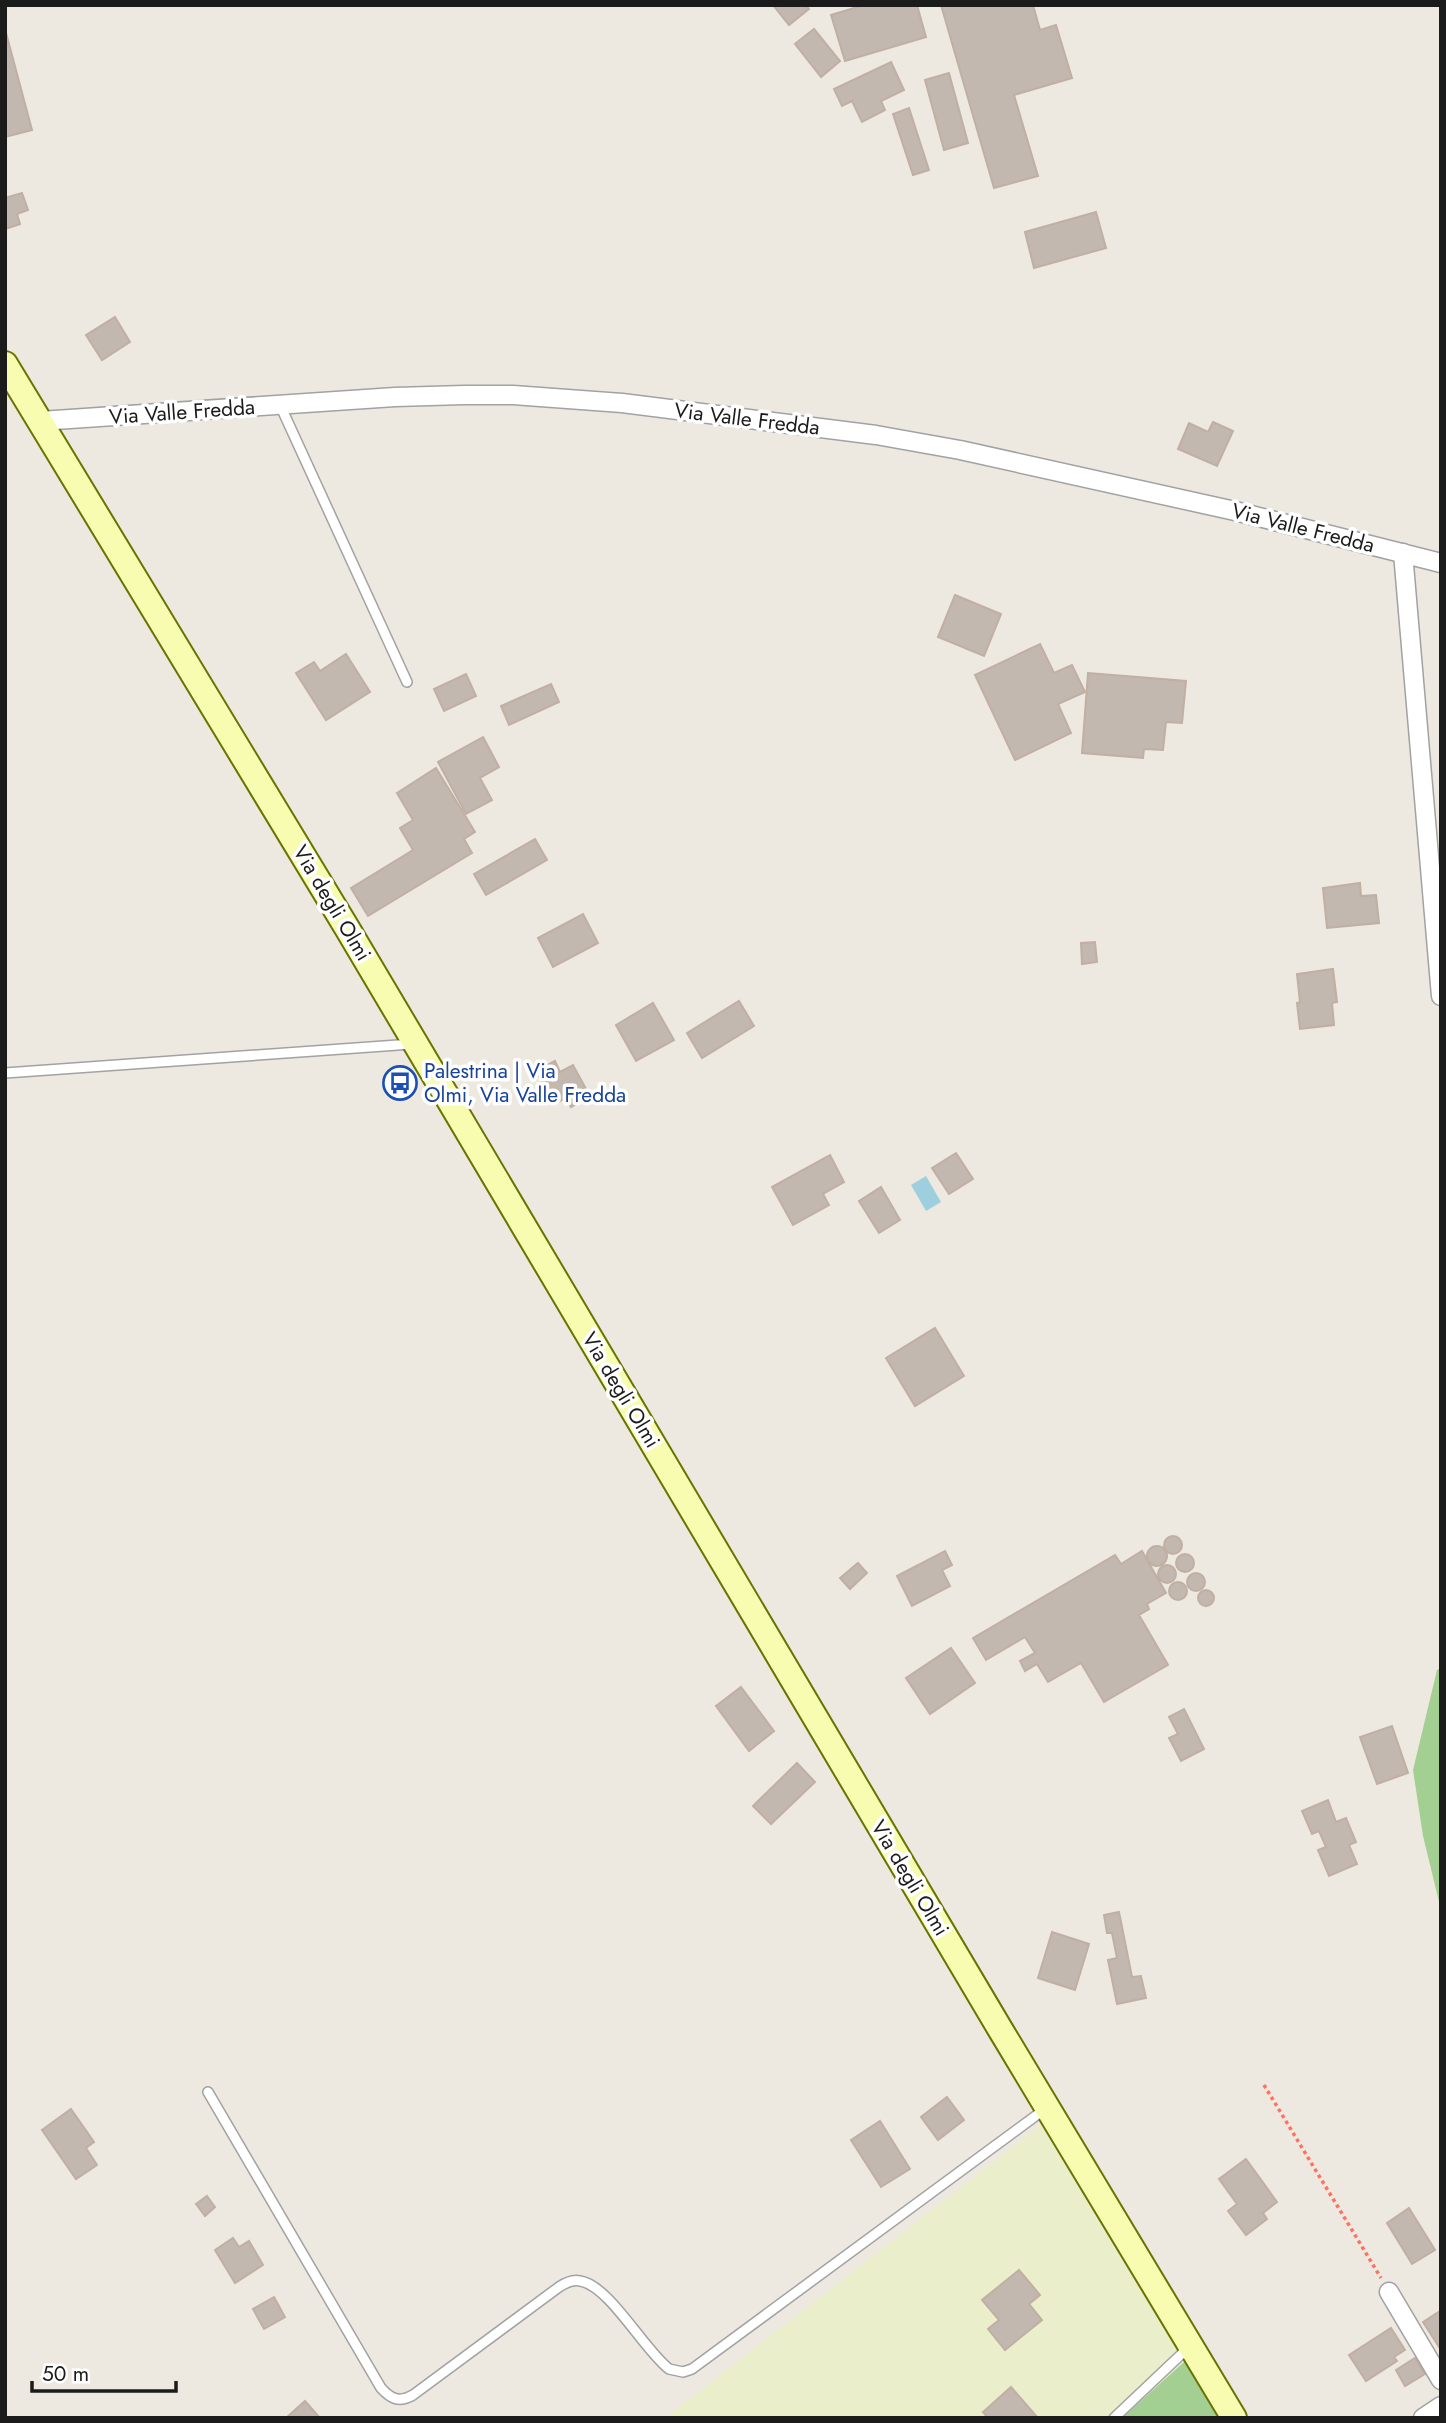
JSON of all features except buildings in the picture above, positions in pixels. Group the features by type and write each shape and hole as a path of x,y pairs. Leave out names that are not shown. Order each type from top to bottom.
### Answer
{"street":[{"name":"Via degli Olmi","path":"5,364 416,1044 1234,2418"},
{"name":"Via Valle Fredda","path":"40,421 395,397 513,395 622,403 876,435 960,450 1222,508 1441,563"},
{"path":"1403,553 1441,996"},
{"path":"1389,2292 1441,2380"},
{"path":"1423,2418 1441,2406"}],"lane":[{"path":"280,405 407,682"},
{"path":"5,1073 416,1044"},
{"path":"208,2092 381,2388 390,2397 402,2400 413,2395 559,2287 574,2281 588,2283 603,2294 669,2369 683,2372 692,2369 1047,2107"},
{"path":"1114,2418 1191,2345"}],"path":[{"path":"1264,2085 1389,2292"}],"green space":[{"path":"1441,1668 1441,1910 1423,1836 1413,1770 1437,1670"},
{"path":"1052,2116 1195,2352 1122,2418 665,2418"},
{"path":"1195,2352 1234,2418 1122,2418"}],"water":[{"path":"926,1176 941,1202 926,1211 911,1185"}],"place":[{"name":"Palestrina | Via Olmi, Via Valle Fredda","path":"400,1083"}]}
